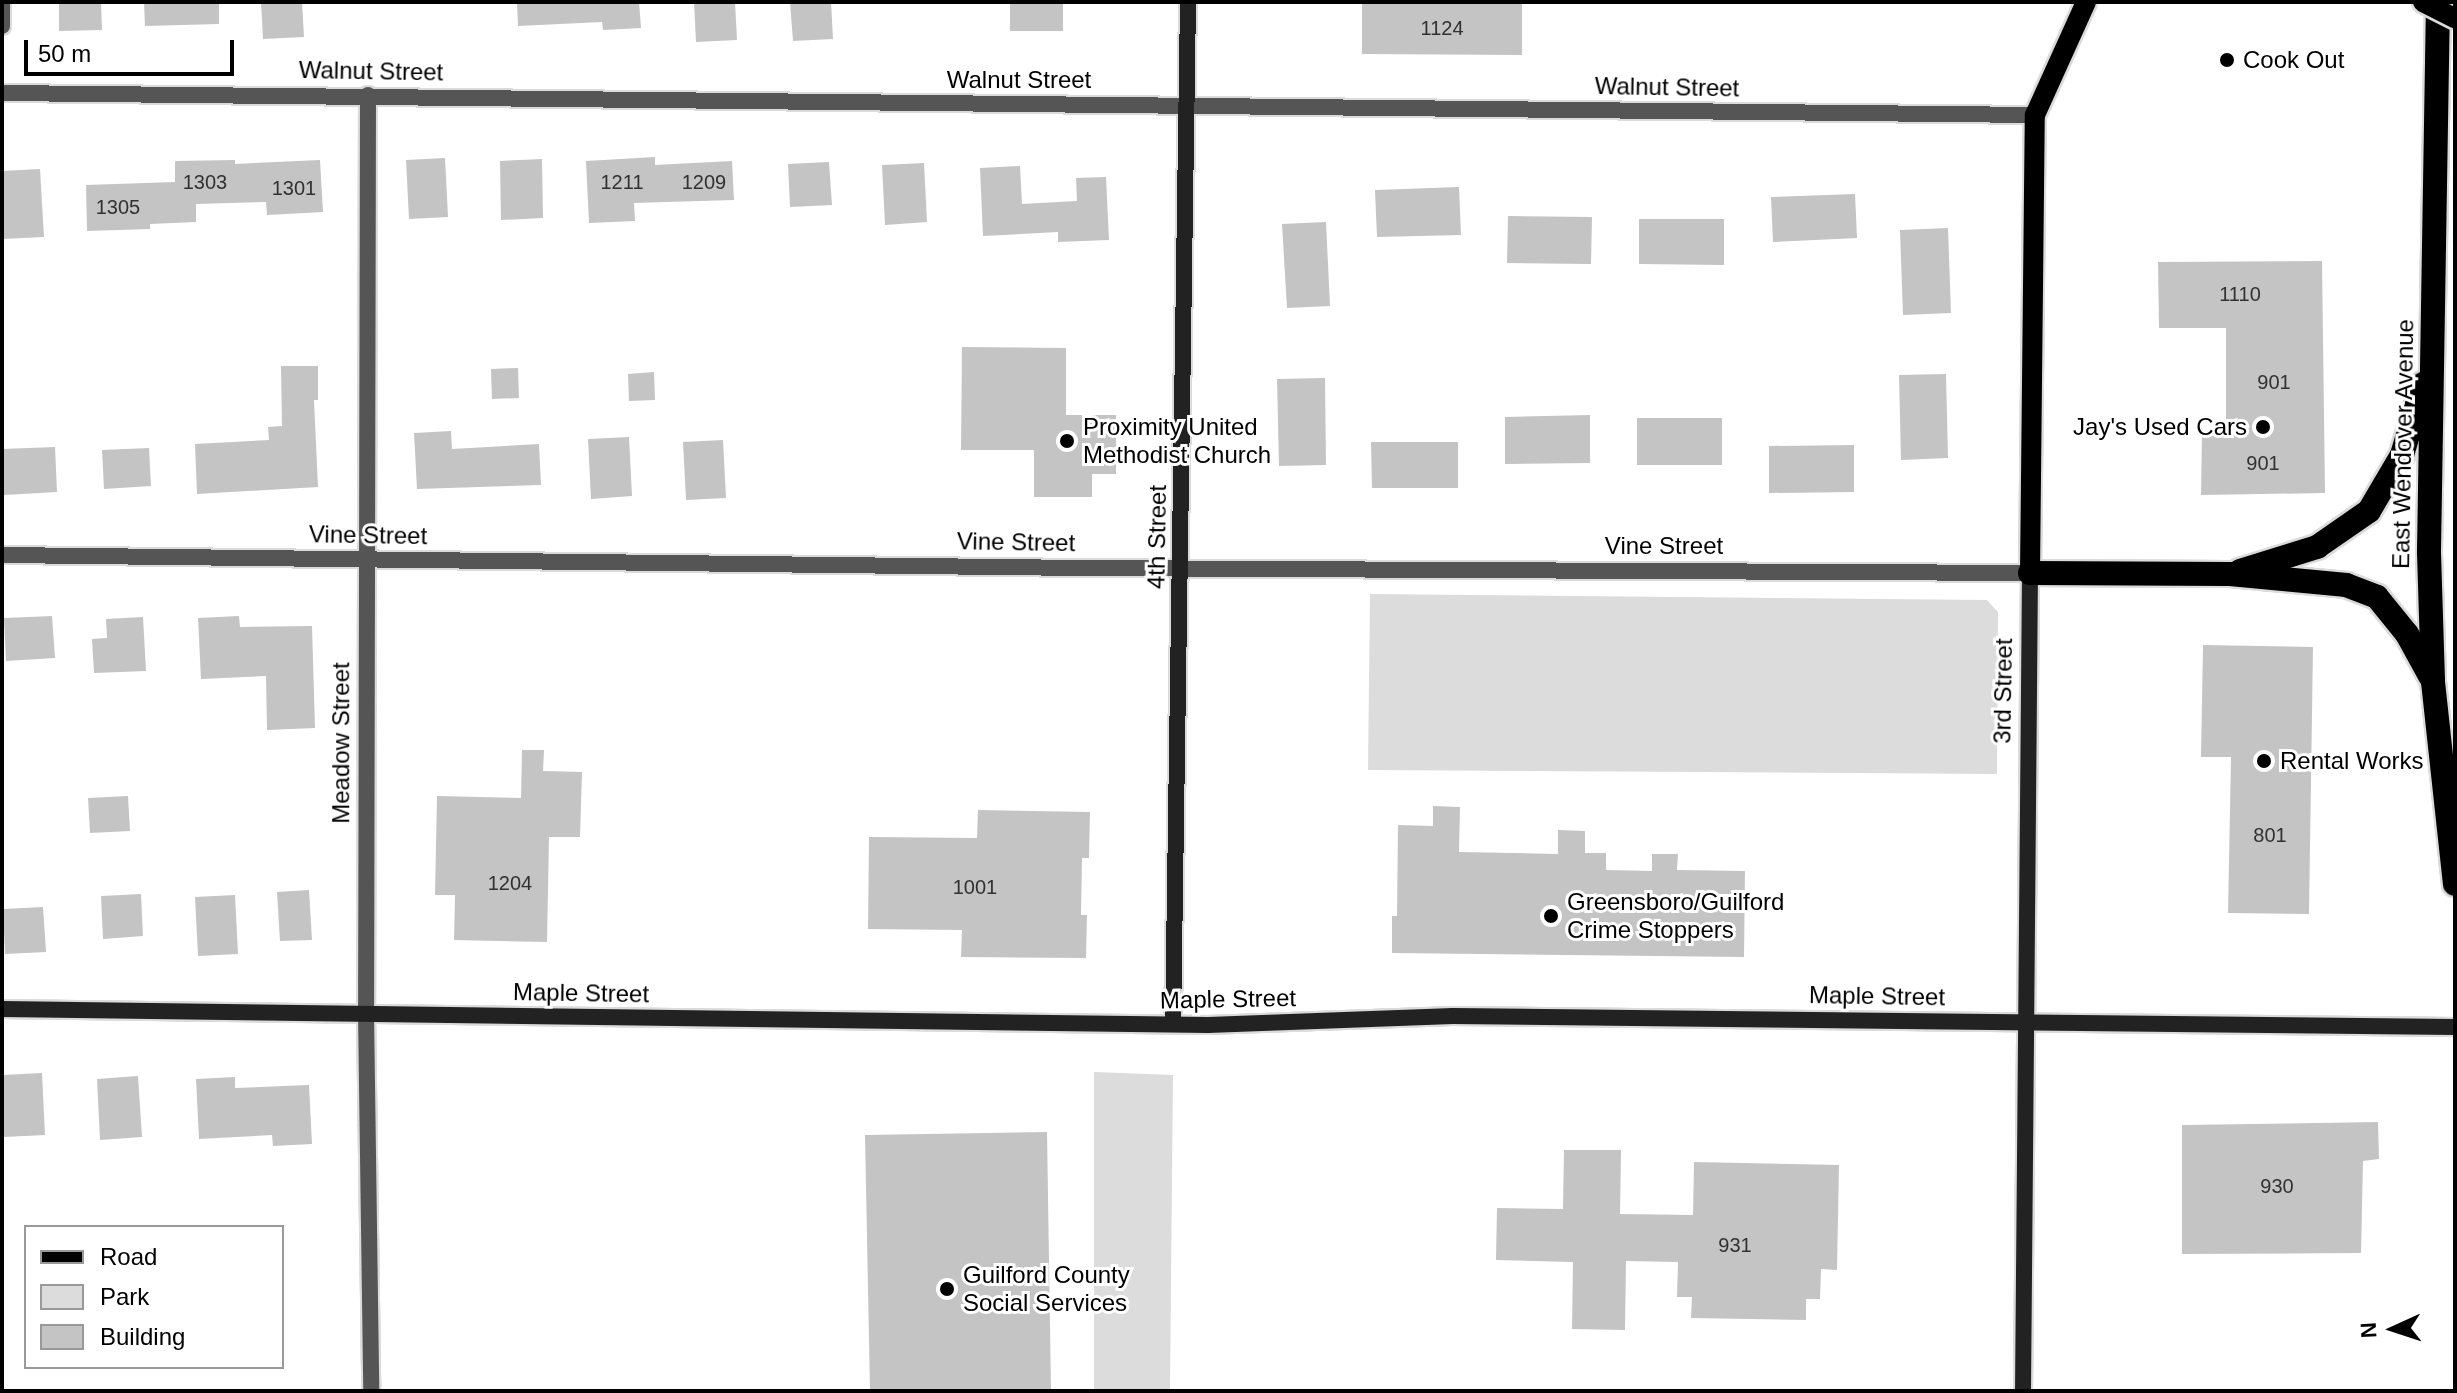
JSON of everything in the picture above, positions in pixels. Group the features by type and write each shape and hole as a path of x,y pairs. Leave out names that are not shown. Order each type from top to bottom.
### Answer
{"highway":[{"name":"East Wendover Avenue","path":"2438,2 2429,553 2433,682 2455,884"},
{"path":"2230,574 2317,547 2369,511 2402,455 2432,352"},
{"path":"2030,573 2230,574 2346,585 2377,597 2407,634 2433,682"}],"main road":[{"name":"3rd Street","path":"2030,573 2035,115 2086,2"},
{"path":"2423,2 2455,18"}],"street":[{"path":"2,2 2,26"},
{"name":"4th Street","path":"1173,1024 1188,2"},
{"name":"Walnut Street","path":"2,93 1059,105 1186,103 2035,115"},
{"name":"Meadow Street","path":"368,95 366,1012 371,1391"},
{"name":"Vine Street","path":"2,555 2030,573"},
{"name":"3rd Street","path":"2023,1391 2030,573"},
{"name":"Maple Street","path":"2,1009 1173,1024 1453,1016 2455,1027"}],"green space":[{"path":"1370,594 1987,600 1998,612 1997,774 1368,770"},
{"path":"1094,1072 1173,1075 1170,1391 1094,1391"}],"building":[{"path":"59,2 101,2 102,30 59,31"},
{"path":"144,2 219,2 219,24 145,26"},
{"path":"261,2 302,2 304,37 263,39"},
{"path":"517,2 639,2 641,28 603,30 602,22 518,26"},
{"path":"694,2 735,2 737,40 696,42"},
{"path":"790,2 831,2 833,39 793,41"},
{"path":"1010,2 1063,2 1063,31 1010,31"},
{"path":"1362,2 1522,2 1522,55 1362,54"},
{"path":"655,157 655,165 732,161 734,200 634,203 635,221 589,223 586,161"},
{"path":"445,158 448,217 409,219 406,160"},
{"path":"542,159 543,218 501,220 500,161"},
{"path":"235,160 235,164 320,160 323,212 267,215 266,202 196,204 196,222 150,224 150,229 87,231 86,185 175,182 175,161"},
{"path":"829,162 832,205 790,207 788,164"},
{"path":"924,163 927,222 885,225 882,165"},
{"path":"1020,166 1022,204 1077,201 1076,178 1106,177 1109,240 1058,242 1058,232 983,236 980,168"},
{"path":"40,169 44,237 2,239 2,171"},
{"path":"1459,187 1461,235 1377,237 1375,190"},
{"path":"1855,194 1857,238 1773,242 1771,197"},
{"path":"1508,216 1592,217 1591,264 1507,263"},
{"path":"1639,219 1724,219 1724,265 1639,264"},
{"path":"1326,222 1330,306 1287,308 1282,224"},
{"path":"1948,228 1951,313 1903,315 1900,230"},
{"path":"2322,261 2325,493 2201,495 2202,432 2226,432 2226,328 2159,328 2158,262"},
{"path":"962,347 1066,348 1066,415 1116,415 1116,474 1092,474 1092,497 1034,497 1034,450 961,450"},
{"path":"281,366 318,366 318,400 314,400 318,487 197,494 195,444 269,440 268,427 282,426"},
{"path":"518,368 519,398 492,399 491,369"},
{"path":"654,372 655,400 629,401 628,374"},
{"path":"1946,374 1948,458 1901,460 1899,375"},
{"path":"1325,378 1326,465 1279,466 1277,379"},
{"path":"1590,415 1590,463 1505,464 1505,417"},
{"path":"1637,418 1722,418 1722,465 1637,465"},
{"path":"451,431 452,449 539,444 541,485 417,489 414,433"},
{"path":"629,437 632,496 591,499 588,439"},
{"path":"723,440 726,498 686,500 683,442"},
{"path":"1371,442 1458,442 1458,488 1372,488"},
{"path":"1854,445 1854,492 1769,493 1769,446"},
{"path":"55,447 57,492 4,495 2,449"},
{"path":"149,448 151,486 104,489 102,450"},
{"path":"52,616 55,658 6,661 4,618"},
{"path":"239,616 240,627 312,626 315,728 267,730 266,676 201,679 198,618"},
{"path":"143,617 146,671 94,673 92,639 107,638 106,619"},
{"path":"2203,645 2313,647 2309,914 2228,913 2231,757 2201,757"},
{"path":"522,750 544,750 543,771 582,772 580,837 549,837 547,942 454,940 455,895 435,895 437,796 521,798"},
{"path":"128,796 130,831 90,833 88,798"},
{"path":"1433,806 1460,807 1459,852 1558,854 1558,830 1585,831 1585,853 1606,853 1606,870 1652,871 1652,854 1678,854 1677,870 1745,871 1744,957 1392,953 1392,916 1397,916 1398,825 1433,826"},
{"path":"978,810 1090,812 1089,858 1082,858 1081,915 1087,915 1086,958 961,957 962,930 868,929 869,837 977,838"},
{"path":"309,890 312,940 280,941 277,892"},
{"path":"141,894 143,936 103,939 101,896"},
{"path":"235,895 238,954 198,956 195,897"},
{"path":"43,907 46,952 5,954 3,909"},
{"path":"42,1073 45,1135 4,1137 2,1075"},
{"path":"138,1076 142,1137 100,1140 97,1079"},
{"path":"235,1077 235,1088 309,1085 312,1144 273,1146 272,1135 199,1139 196,1079"},
{"path":"2378,1122 2379,1159 2363,1161 2361,1253 2182,1254 2182,1125"},
{"path":"1047,1132 1051,1391 870,1391 865,1135"},
{"path":"1564,1150 1621,1150 1620,1214 1693,1215 1694,1162 1839,1165 1837,1270 1821,1269 1820,1299 1806,1299 1806,1320 1691,1318 1692,1297 1677,1297 1678,1262 1626,1261 1625,1330 1572,1329 1573,1262 1496,1260 1497,1208 1563,1209"}],"place":[{"name":"Cook Out","path":"2227,60"},
{"name":"Jay's Used Cars","path":"2263,427"},
{"name":"Proximity United Methodist Church","path":"1067,441"},
{"name":"Rental Works","path":"2264,761"},
{"name":"Greensboro/Guilford Crime Stoppers","path":"1551,916"},
{"name":"Guilford County Social Services","path":"947,1289"}]}
